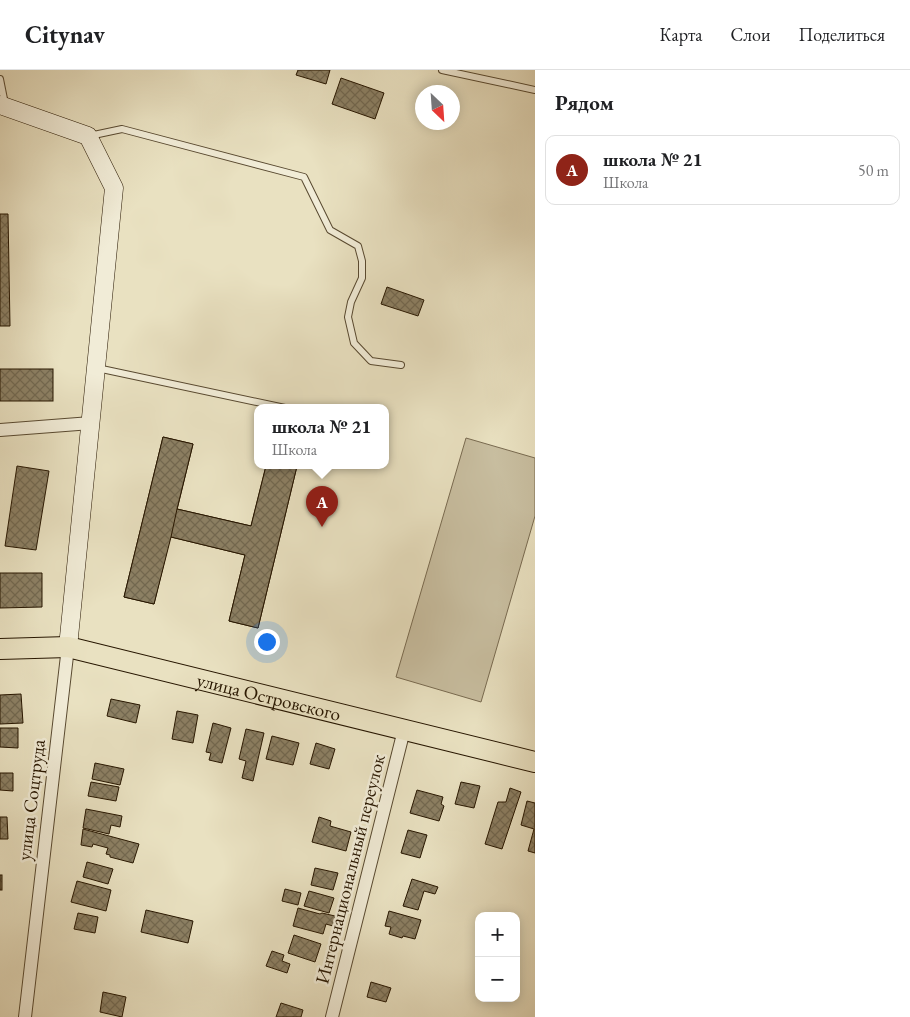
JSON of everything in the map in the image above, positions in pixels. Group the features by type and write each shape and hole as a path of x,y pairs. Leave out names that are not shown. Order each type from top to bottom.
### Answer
{"main road":[{"name":"улица Островского","path":"0,649 68,647 535,762"}],"street":[{"path":"3,106 88,136 114,188 68,647"},
{"path":"0,430 91,424"},
{"name":"улица Соцтруда","path":"25,1017 68,647"},
{"name":"Интернациональный переулок","path":"332,1017 404,730"}],"lane":[{"path":"442,70 535,90"},
{"path":"0,79 3,106"},
{"path":"88,136 122,130 304,177 330,230 358,246 362,261 362,278 351,302 348,317 354,343 371,361 401,366"},
{"path":"96,368 266,404"}],"shaded area":[{"path":"466,438 535,458 535,516 481,702 396,677"}],"building":[{"path":"298,70 330,70 326,84 296,75"},
{"path":"341,78 384,93 375,119 332,104"},
{"path":"0,214 8,214 10,326 0,326"},
{"path":"387,287 424,300 418,316 381,304"},
{"path":"0,369 53,369 53,401 0,401"},
{"path":"163,437 193,444 154,604 124,597"},
{"path":"163,437 193,444 177,509 251,526 265,469 296,469 258,628 229,621 245,555 171,537 154,604 124,597"},
{"path":"17,466 49,471 36,550 5,546"},
{"path":"265,469 296,469 258,628 229,621 245,555 171,537 177,509 251,526"},
{"path":"0,573 42,573 42,607 0,608"},
{"path":"21,694 23,723 0,724 0,695"},
{"path":"111,699 140,705 136,723 107,716"},
{"path":"177,711 198,715 193,743 172,739"},
{"path":"213,723 231,728 222,763 209,760 211,753 206,752"},
{"path":"0,728 18,728 18,748 0,747"},
{"path":"246,729 264,733 253,781 242,778 246,761 239,759"},
{"path":"272,736 299,743 293,765 266,759"},
{"path":"316,743 335,749 329,769 310,764"},
{"path":"95,763 124,769 120,785 92,779"},
{"path":"0,773 13,773 13,791 0,790"},
{"path":"91,782 119,787 116,801 88,796"},
{"path":"461,782 480,786 474,808 455,804"},
{"path":"510,788 521,792 502,849 485,844 498,802 506,802"},
{"path":"417,790 443,797 441,804 444,806 439,821 410,813"},
{"path":"527,801 535,803 535,853 528,851 534,829 521,825"},
{"path":"86,809 122,816 120,827 111,825 109,834 83,828"},
{"path":"0,817 7,817 8,839 0,839"},
{"path":"319,817 331,821 330,826 351,832 346,851 312,842"},
{"path":"83,829 139,844 133,863 110,857 110,855 106,854 108,848 93,844 92,847 81,845"},
{"path":"408,830 427,835 420,858 401,853"},
{"path":"87,862 113,869 108,884 83,877"},
{"path":"315,868 338,873 333,890 311,885"},
{"path":"0,875 2,875 2,890 0,890"},
{"path":"412,879 438,887 435,894 424,891 418,910 403,906"},
{"path":"77,881 111,890 106,911 71,902"},
{"path":"285,889 301,893 298,905 282,901"},
{"path":"309,891 334,898 329,913 304,906"},
{"path":"298,908 335,916 333,926 326,924 323,934 293,926"},
{"path":"146,910 193,921 188,943 141,932"},
{"path":"389,911 421,920 415,939 389,934 391,927 385,926"},
{"path":"78,913 98,917 95,933 74,929"},
{"path":"294,935 321,944 315,962 288,953"},
{"path":"272,951 284,955 282,961 290,964 287,973 266,966"},
{"path":"371,982 391,988 386,1002 367,997"},
{"path":"103,992 126,997 122,1017 100,1012"},
{"path":"281,1003 303,1010 301,1017 276,1017"}],"place":[{"name":"школа № 21","path":"322,527"}]}
